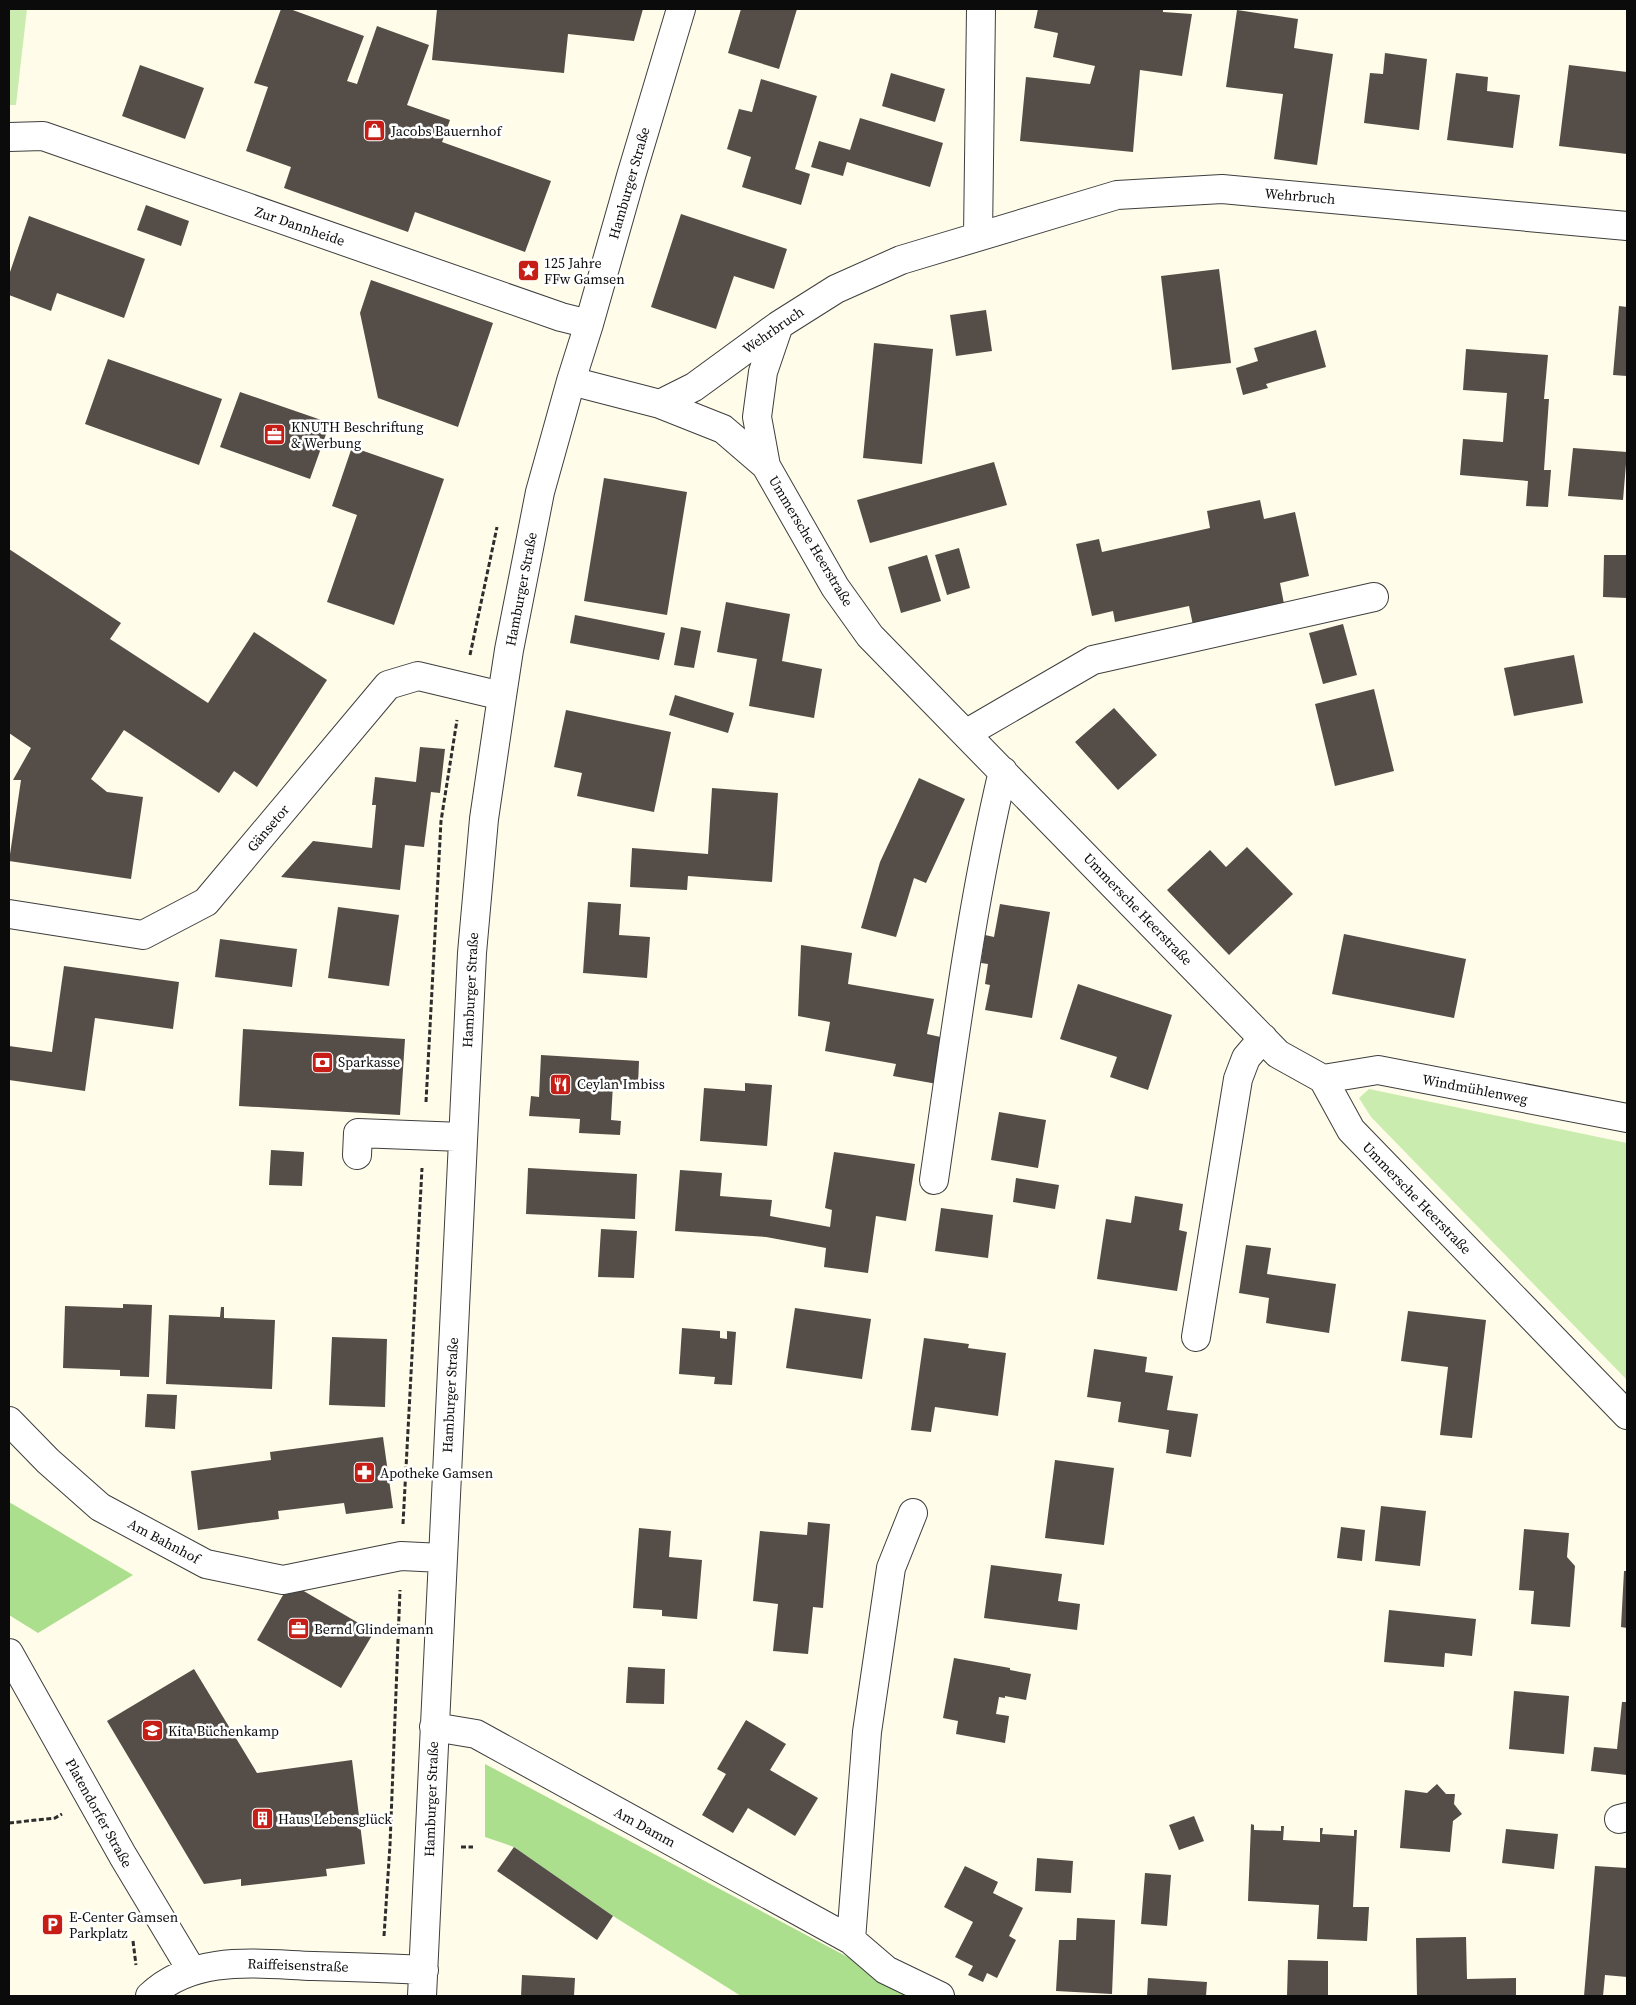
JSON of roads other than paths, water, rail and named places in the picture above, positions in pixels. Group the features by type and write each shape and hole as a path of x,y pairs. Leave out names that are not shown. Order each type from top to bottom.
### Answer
{"street":[{"name":"Hamburger Straße","path":"423,1983 462,1137 472,953 484,820 509,650 540,492 630,176 681,9"},
{"path":"978,236 981,9"},
{"name":"Zur Dannheide","path":"9,137 43,136 561,317 589,324"},
{"name":"Wehrbruch","path":"660,404 694,387 779,325 836,289 901,260 1117,195 1222,189 1627,226"},
{"path":"766,466 757,417 763,372 779,325"},
{"path":"571,381 660,404"},
{"name":"Ummersche Heerstraße","path":"660,404 723,429 766,466 835,586 870,636 967,733 1278,1054 1323,1079 1351,1130 1627,1415"},
{"path":"967,733 1093,660 1374,597"},
{"name":"Gänsetor","path":"9,914 143,935 206,902 388,685 418,676 502,696"},
{"path":"934,1180 974,909 986,844 1003,771"},
{"path":"1196,1337 1238,1079 1246,1058 1263,1038"},
{"name":"Windmühlenweg","path":"1323,1079 1378,1070 1627,1118"},
{"path":"357,1155 358,1133 462,1137"},
{"name":"Am Bahnhof","path":"9,1421 48,1461 100,1507 206,1564 283,1580 401,1556 442,1558"},
{"path":"851,1940 867,1732 891,1568 913,1513"},
{"name":"Platendorfer Straße","path":"9,1653 128,1864 192,1971"},
{"name":"Am Damm","path":"434,1727 476,1734 851,1940 886,1970 940,1996"},
{"name":"Raiffeisenstraße","path":"150,1996 173,1979 192,1971 246,1962 382,1968 423,1983"}],"place":[{"name":"Jacobs Bauernhof","path":"375,131"},
{"name":"125 Jahre FFw Gamsen","path":"528,271"},
{"name":"KNUTH Beschriftung & Werbung","path":"275,435"},
{"name":"Sparkasse","path":"322,1062"},
{"name":"Ceylan Imbiss","path":"561,1084"},
{"name":"Apotheke Gamsen","path":"364,1473"},
{"name":"Bernd Glindemann","path":"298,1629"},
{"name":"Kita Büchenkamp","path":"152,1731"},
{"name":"Haus Lebensglück","path":"262,1819"},
{"name":"E-Center Gamsen Parkplatz","path":"53,1925"}]}
